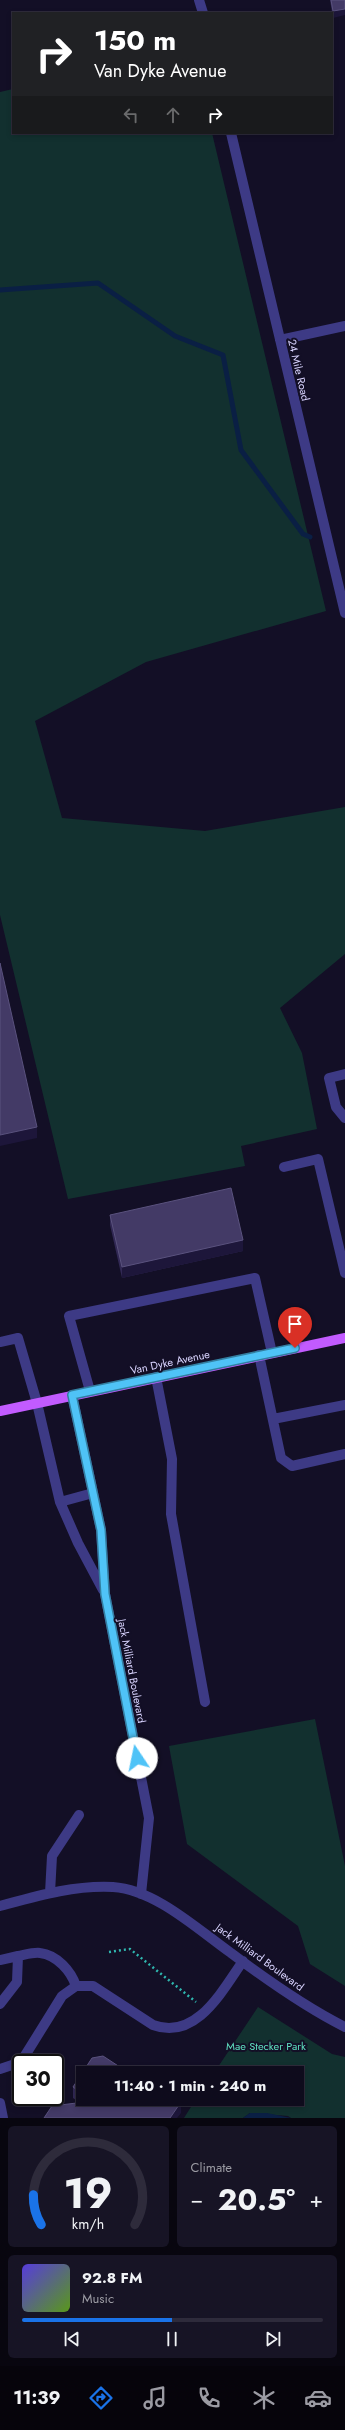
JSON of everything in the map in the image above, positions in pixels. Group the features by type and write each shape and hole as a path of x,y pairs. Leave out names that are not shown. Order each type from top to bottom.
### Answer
{"main road":[{"name":"Van Dyke Avenue","path":"0,1411 272,1352 345,1338"}],"street":[{"path":"200,0 203,12"},
{"name":"24 Mile Road","path":"231,134 345,612"},
{"path":"280,340 345,326"},
{"path":"345,1074 329,1078 336,1106 345,1118"},
{"path":"284,1167 318,1159 345,1273"},
{"path":"90,1391 69,1316 255,1278 272,1352"},
{"name":"Jack Milliard Boulevard","path":"0,1342 18,1338 37,1403 60,1502 78,1543 105,1594"},
{"path":"260,1355 281,1458 292,1466 345,1454"},
{"path":"156,1377 172,1459 171,1514 206,1702"},
{"name":"Jack Milliard Boulevard","path":"72,1395 101,1530 105,1594 149,1818 141,1894"},
{"path":"273,1419 345,1404"},
{"path":"60,1502 92,1493"},
{"path":"50,1893 52,1856 79,1815"},
{"name":"Jack Milliard Boulevard","path":"0,1906 65,1889 114,1887 141,1894 193,1923 243,1961 318,2013 345,2027"},
{"path":"0,1960 39,1952 52,1957 71,1973 76,1986"},
{"path":"0,2004 17,1982 18,1956"},
{"path":"0,2069 21,2062 62,1996 76,1986 93,1986 153,2025 162,2029 176,2029 202,2017 243,1961"},
{"path":"0,2103 3,2118"}],"path":[{"path":"109,1952 130,1949 206,2010"}],"green space":[{"path":"12,89 12,134 212,134 326,611 146,662 35,721 62,818 205,831 345,807 345,954 280,1008 302,1053 317,1129 241,1146 245,1166 68,1199 0,915 0,92"},
{"path":"315,1719 345,1866 345,1986 310,1964 298,1926 187,1844 169,1746"},
{"name":"Mae Stecker Park","path":"258,2007 332,2054 345,2057 345,2118 291,2118 288,2116 250,2113 243,2118 184,2118 192,2106 304,2106 304,2066 219,2066"}],"water":[{"path":"250,2113 267,2113 291,2118 243,2118"}],"building":[{"path":"331,0 345,0 345,9 333,11"},
{"path":"0,963 37,1127 0,1135"},
{"path":"231,1188 243,1240 122,1267 110,1215"},
{"path":"103,2056 118,2066 87,2066 92,2058"},
{"path":"76,2082 76,2089 73,2087"},
{"path":"76,2103 76,2106 178,2106 170,2118 44,2118 52,2106 64,2106 64,2105"}],"waterway":[{"path":"0,290 98,283 175,336 223,355 241,450 303,534 310,537"}],"route":[{"path":"137,1758 105,1594 101,1530 72,1395 295,1348"}]}
